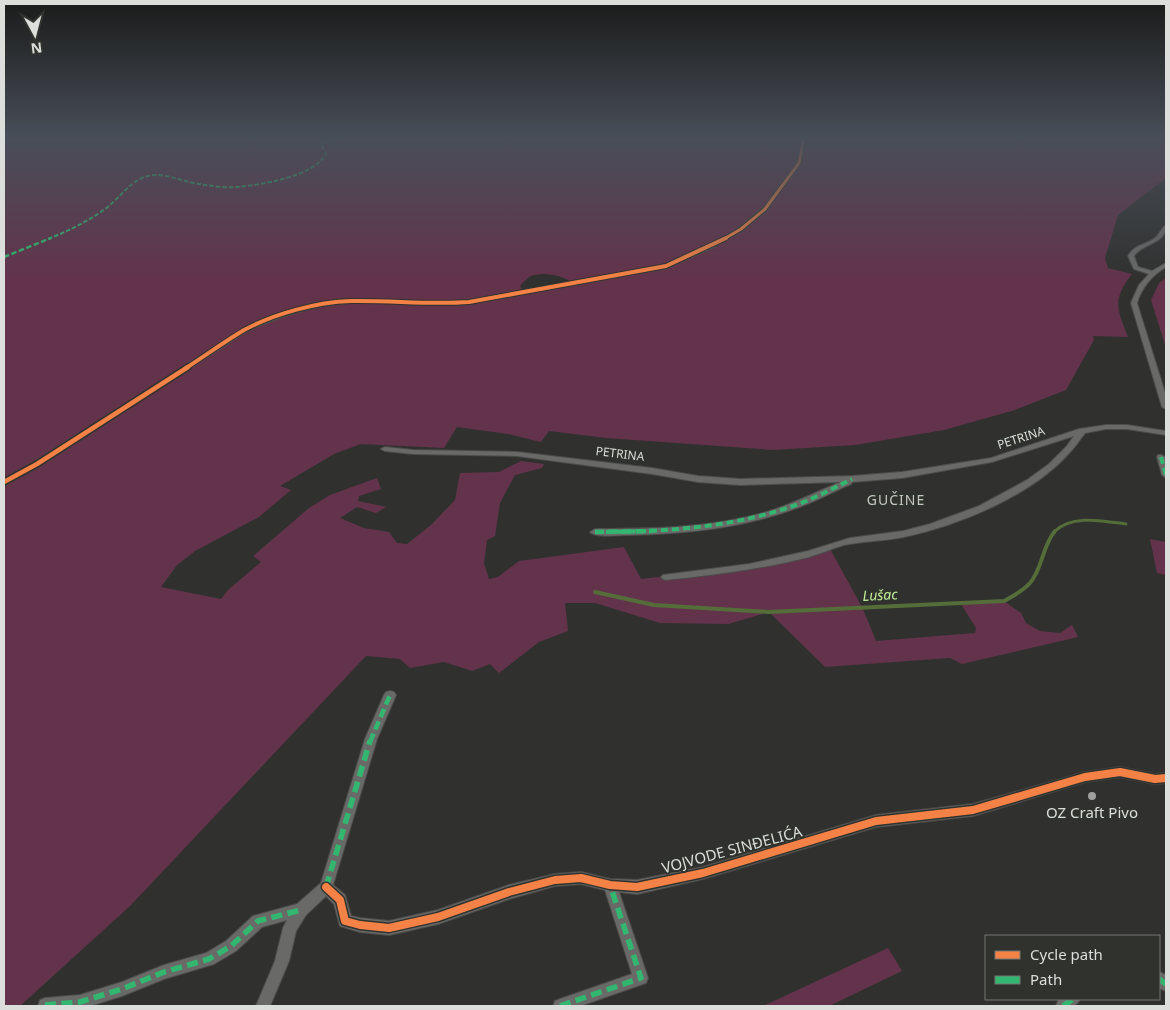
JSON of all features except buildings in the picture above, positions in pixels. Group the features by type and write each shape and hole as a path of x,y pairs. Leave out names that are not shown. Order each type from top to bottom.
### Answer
{"street":[{"path":"4,482 37,464 245,330 281,315 350,301 445,304 469,302 666,266 741,229 765,209 783,184"},
{"path":"1153,273 1136,268 1131,256 1140,246 1158,238 1166,227"},
{"path":"1166,265 1144,281 1136,292 1134,303 1166,407"},
{"name":"PETRINA","path":"385,449 413,452 518,454 740,482 852,479 902,475 992,460 1082,431 1106,427 1127,427 1166,433"},
{"path":"666,577 747,567 809,554 842,543 910,532 944,523 981,508 1026,484 1063,455 1077,440 1082,431"},
{"path":"1161,457 1166,475"},
{"name":"PETRINA","path":"595,532 639,533 682,530 724,524 798,504 852,479"},
{"path":"263,1006 282,960 290,928 301,910 326,887 371,739 390,695"},
{"name":"VOJVODE SINĐELIĆA","path":"326,887 340,900 345,921 360,925 389,928 438,916 509,892 555,880 581,878 610,885 637,887 703,873 876,821 973,810 1085,776 1120,772 1155,779 1166,778"},
{"path":"560,1006 641,978 610,885"},
{"path":"45,1005 80,1002 209,959 231,946 258,921 301,910"}],"shaded area":[{"path":"4,184 782,184 764,209 740,229 711,246 665,265 573,283 552,275 534,275 520,286 524,292 445,304 335,302 262,321 36,464 4,481"},
{"path":"784,184 1158,184 1118,215 1105,258 1108,268 1132,274 1121,290 1118,304 1128,337 1093,336 1094,340 1066,390 1015,410 944,430 855,445 773,450 606,438 549,431 541,442 508,434 457,427 444,448 361,444 334,454 280,486 291,490 259,517 195,551 177,565 161,587 221,599 228,590 261,562 253,556 309,508 330,495 377,478 381,489 359,496 358,501 386,507 376,513 357,507 340,518 364,528 389,532 397,543 407,544 431,525 455,500 460,473 499,472 521,461 544,464 542,468 515,475 500,503 495,536 487,540 484,563 489,579 498,577 519,561 624,547 641,579 747,567 829,547 863,609 876,641 975,633 976,628 961,604 1004,601 1021,613 1026,623 1040,631 1060,633 1072,625 1078,637 962,664 950,658 825,667 769,612 728,624 660,623 595,603 565,603 568,631 539,642 499,673 490,664 472,671 444,662 410,668 400,659 366,656 130,906 20,1006 4,1006 4,483 38,465 245,331 263,322 336,303 445,304 667,266 713,246 741,229 766,209"},
{"path":"1166,278 1166,348 1151,300 1159,283"},
{"path":"1150,539 1166,542 1166,575 1157,573"},
{"path":"888,948 902,971 829,1006 763,1006"}],"waterway":[{"name":"Lušac","path":"1055,531 1061,526 1078,521 1098,520 1126,524"},
{"name":"Lušac","path":"595,592 654,605 769,612 1004,601 1030,583 1038,571 1047,543 1055,531"}],"marked path":[{"path":"4,257 70,229 95,216 113,203 131,184"},
{"path":"200,184 230,187 256,184"},
{"path":"1161,457 1166,475"},
{"path":"595,532 672,530 747,519 796,505 852,479"},
{"path":"326,887 371,739 390,695"},
{"path":"560,1006 641,978 610,885"},
{"path":"45,1005 80,1002 122,989 164,972 209,959 231,946 258,921 301,910"},
{"path":"1160,980 1166,984"},
{"path":"1063,1006 1072,1000"}],"cycle path":[{"path":"4,482 37,464 245,330 283,315 322,305 350,301 445,304 469,302 666,266 712,246 741,229 765,209 783,184"},
{"path":"326,887 340,900 345,921 360,925 389,928 438,917 509,892 555,880 581,878 610,885 637,887 703,873 876,821 973,810 1085,777 1120,772 1155,779 1166,778"}],"place":[{"name":"OZ Craft Pivo","path":"1092,796"}],"district":[{"name":"GUČINE","path":"896,500"}]}
